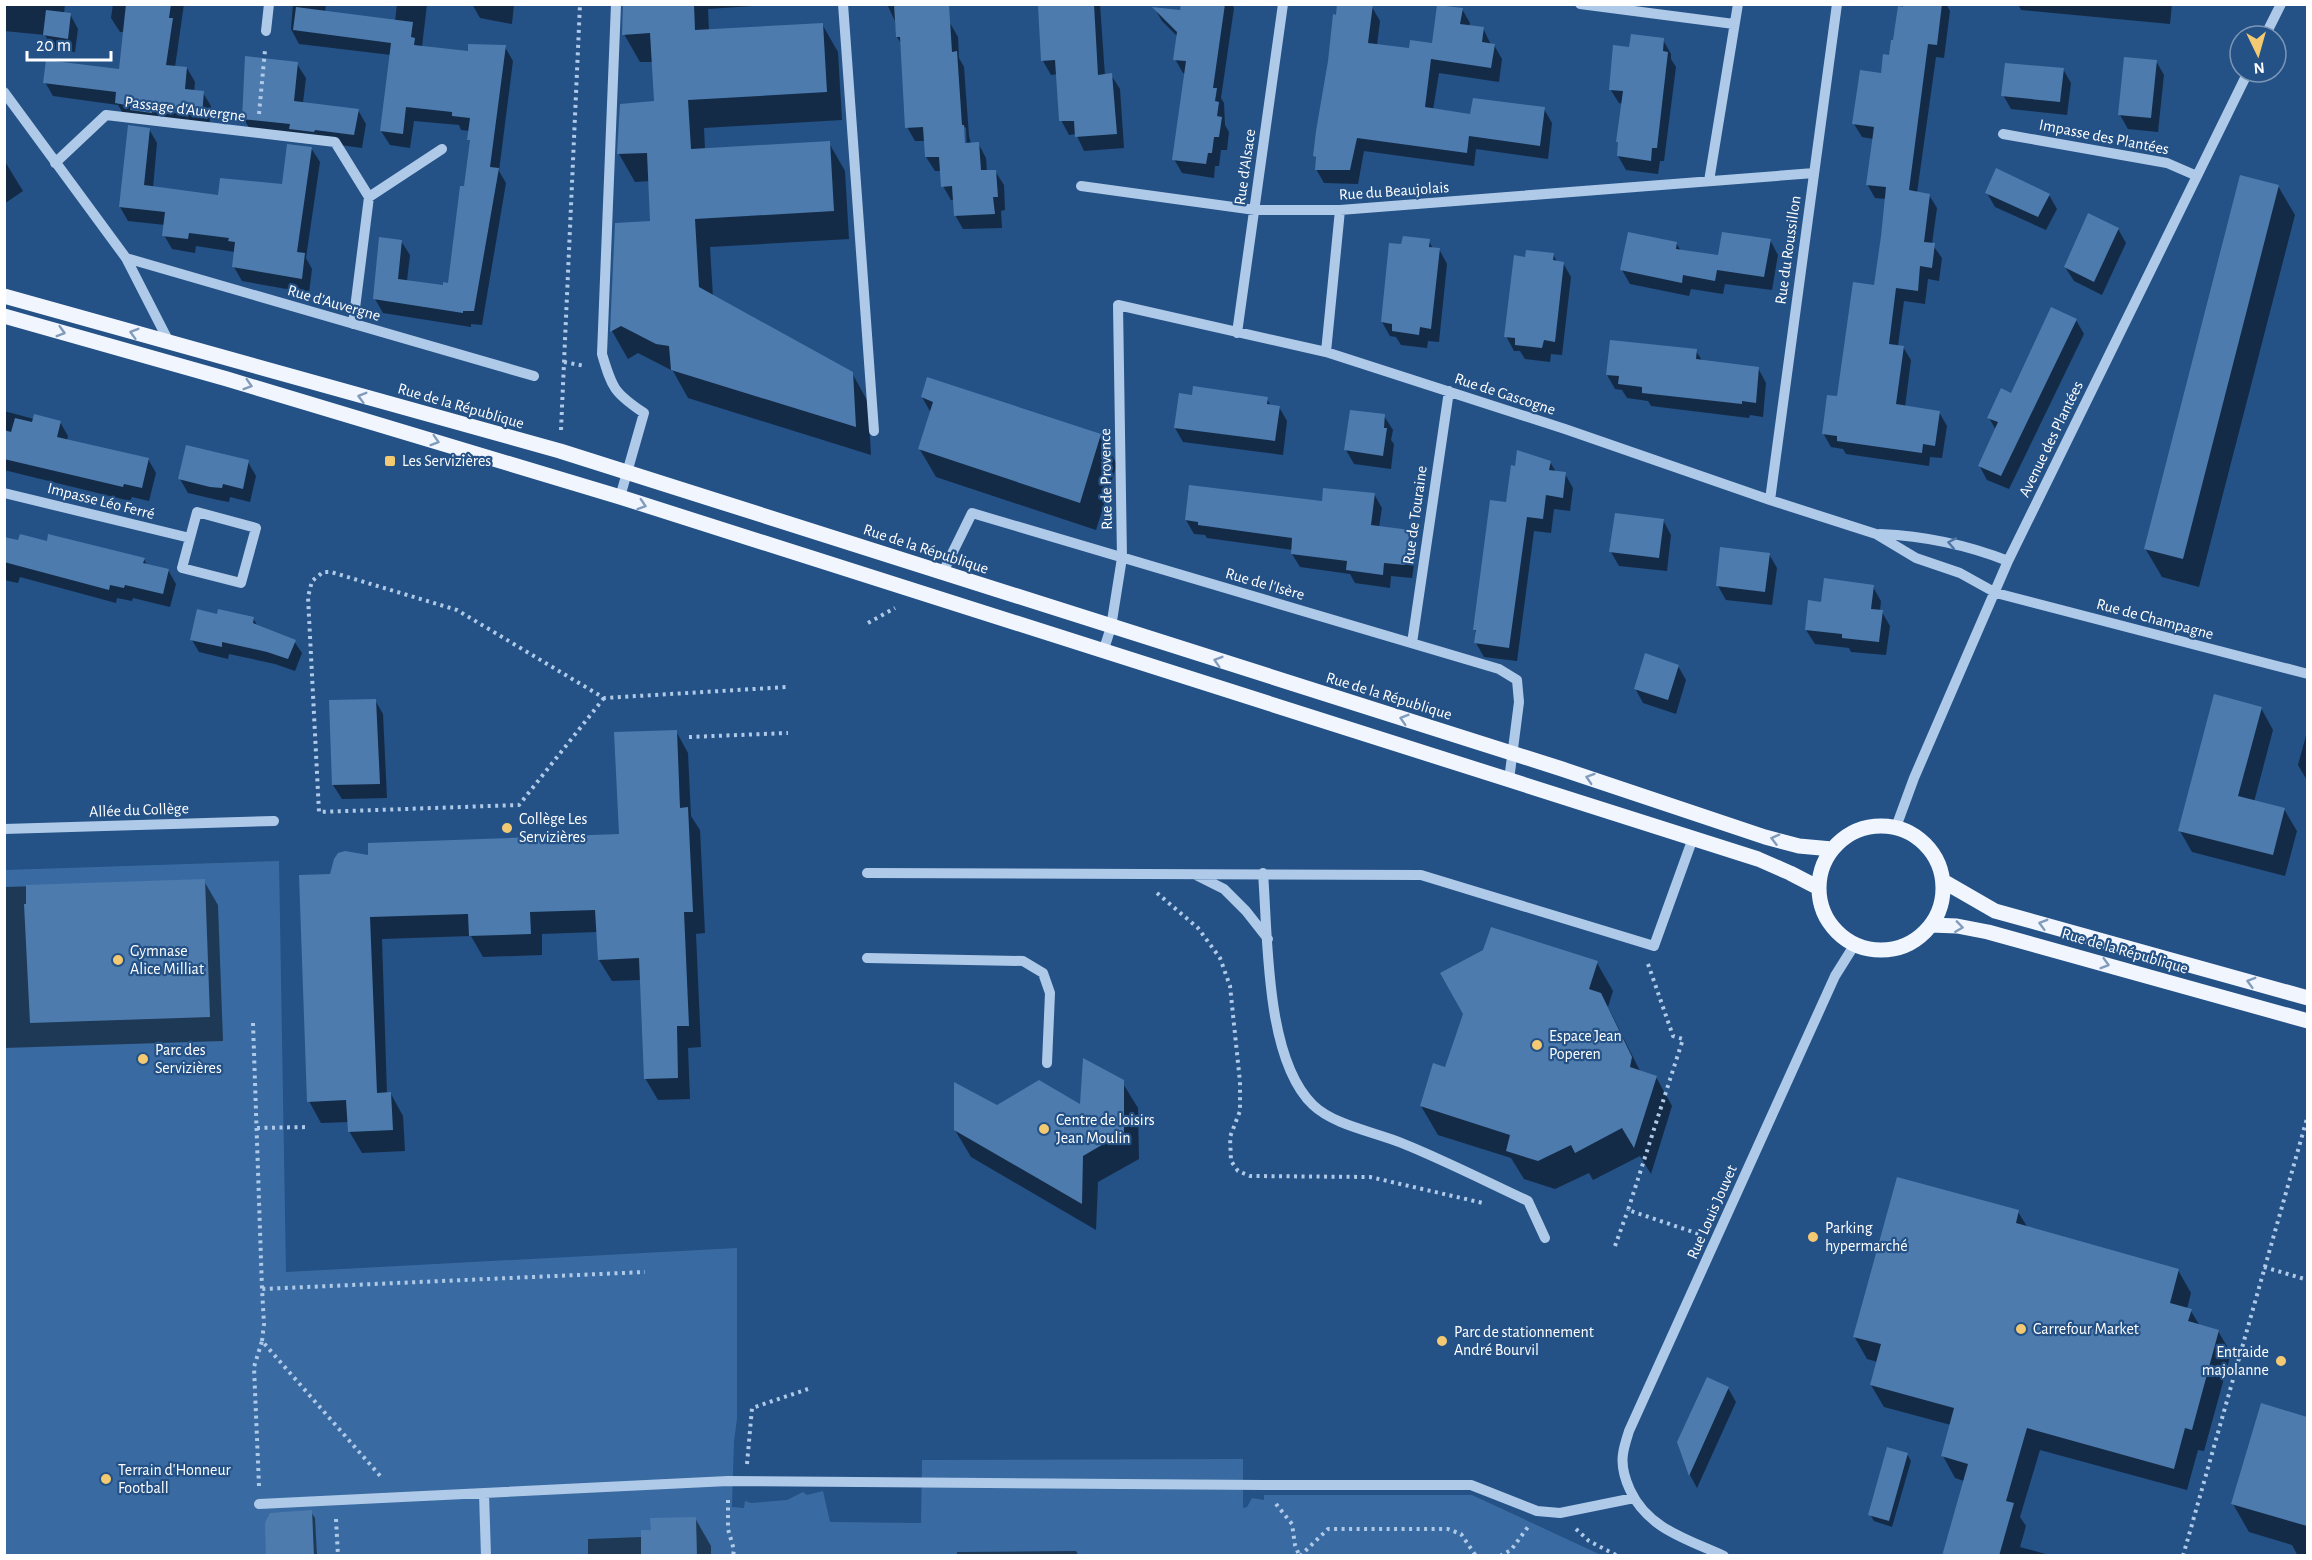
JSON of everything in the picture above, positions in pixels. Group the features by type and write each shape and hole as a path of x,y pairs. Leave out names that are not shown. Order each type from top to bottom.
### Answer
{"main road":[{"name":"Rue de la République","path":"4,296 560,452 1512,753 1765,837 1799,846 1832,849"},
{"path":"4,316 227,379 620,497 1758,859 1819,888"},
{"path":"500,461 507,437"},
{"path":"1878,825 1896,827 1914,834 1928,846 1938,862 1943,881 1941,904 1931,925 1910,943 1883,950 1856,944 1841,934 1829,922 1821,906 1819,888 1822,867 1832,849 1845,837 1861,829 1878,825"},
{"name":"Rue de la République","path":"1943,881 1995,911 2307,998"},
{"name":"Rue de la République","path":"1931,925 1957,926 1988,932 2307,1021"}],"street":[{"path":"266,31 269,4"},
{"path":"615,4 602,354 612,386 621,398 644,413 620,497"},
{"path":"843,4 874,431"},
{"name":"Rue d'Alsace","path":"1237,333 1283,4"},
{"path":"1580,4 1734,24"},
{"path":"1709,181 1738,4"},
{"name":"Rue du Roussillon","path":"1770,500 1836,4"},
{"path":"2271,24 2281,4"},
{"name":"Avenue des Plantées","path":"1896,827 1937,722 1996,593 2008,561 2242,84"},
{"path":"4,92 126,258 169,342"},
{"name":"Passage d'Auvergne","path":"55,163 106,115 335,142 369,197"},
{"name":"Impasse des Plantées","path":"2003,134 2167,163 2197,176"},
{"path":"353,324 369,197 442,149"},
{"name":"Rue du Beaujolais","path":"1081,186 1255,210 1340,210 1814,173"},
{"path":"1326,352 1340,210"},
{"name":"Rue d'Auvergne","path":"126,258 534,376"},
{"name":"Rue de Gascogne","path":"1118,304 1326,352 1565,429 1876,534 1916,558 1960,573 1996,593"},
{"name":"Rue de Provence","path":"1103,652 1110,627 1122,558 1118,304"},
{"name":"Rue de Touraine","path":"1412,643 1449,391"},
{"name":"Impasse Léo Ferré","path":"4,493 190,538"},
{"path":"197,512 256,528 241,583 183,568 190,538 197,512"},
{"name":"Rue de l'Isère","path":"942,574 972,513 1500,669 1517,680 1519,702 1509,780"},
{"name":"Rue de Gascogne","path":"1876,534 1912,535 1971,547 2008,561"},
{"name":"Rue de Champagne","path":"1996,593 2307,674"},
{"name":"Allée du Collège","path":"4,829 274,820"},
{"path":"867,873 1421,875 1654,946 1693,838"},
{"path":"1191,873 1224,889 1246,911 1268,940"},
{"path":"1263,873 1270,986 1279,1040 1295,1079 1313,1105 1342,1122 1404,1144 1528,1201 1545,1238"},
{"name":"Rue Louis Jouvet","path":"1724,1556 1660,1526 1644,1514 1624,1477 1623,1455 1629,1431 1716,1239 1836,976 1856,944"},
{"path":"867,958 1023,961 1043,973 1050,993 1047,1063"},
{"path":"259,1504 728,1481 1471,1485 1537,1511 1560,1513 1634,1498"},
{"path":"484,1493 486,1556"}],"path":[{"path":"560,452 580,4"},
{"name":"Passage d'Auvergne","path":"258,133 266,31"},
{"path":"604,698 519,805 319,812 308,597 312,580 323,572 331,572 457,610 604,698 787,687"},
{"path":"868,623 895,608"},
{"path":"689,737 788,733"},
{"path":"1615,1246 1683,1040 1674,1036 1647,964 1654,946"},
{"path":"253,1023 264,1324 262,1341 254,1367 259,1504"},
{"path":"2183,1556 2307,1114"},
{"path":"256,1128 309,1127"},
{"path":"1628,1210 1716,1239"},
{"path":"2264,1267 2307,1280"},
{"path":"262,1289 645,1272"},
{"path":"262,1341 399,1497"},
{"path":"746,1481 752,1408 808,1389"},
{"path":"728,1481 728,1529 734,1550 733,1556"},
{"path":"1264,1485 1292,1524 1295,1545 1300,1556 1328,1529 1448,1529 1461,1534 1476,1556"},
{"path":"336,1500 338,1556"},
{"path":"1500,1556 1510,1550 1526,1533 1537,1511"},
{"path":"1560,1513 1588,1542 1618,1556"}],"shaded area":[{"name":"Parc des Servizières","path":"279,861 286,1272 737,1248 737,1419 732,1507 744,1508 745,1501 751,1503 787,1500 803,1492 807,1495 823,1491 830,1522 921,1523 922,1460 1243,1459 1243,1508 1247,1507 1252,1498 1264,1500 1264,1495 1472,1495 1601,1555 5,1556 5,870"}],"building":[{"path":"126,4 171,4 169,18 173,18 166,65 187,67 185,89 204,91 202,116 152,110 152,113 130,110 131,106 115,103 116,92 43,83 46,60 119,69"},
{"path":"623,4 694,4 695,30 823,23 827,92 688,100 691,149 830,141 834,211 695,219 699,287 853,372 856,427 671,370 669,346 656,344 621,326 610,332 615,223 650,221 647,153 617,154 620,104 654,101 650,33 622,35"},
{"path":"894,4 949,4 952,52 957,51 965,143 979,142 981,170 996,170 998,197 993,197 995,214 954,216 952,186 941,187 939,157 925,157 923,127 905,128 900,37 896,37"},
{"path":"1094,4 1098,75 1112,73 1117,134 1075,137 1074,121 1059,121 1055,60 1041,61 1038,6"},
{"path":"1181,4 1225,4 1213,88 1217,88 1215,101 1219,102 1217,116 1222,117 1219,137 1214,137 1212,153 1208,153 1206,164 1172,160 1186,61 1173,60 1177,32 1152,7 1180,10"},
{"path":"1337,4 1373,4 1368,43 1409,48 1410,40 1432,43 1437,5 1463,8 1460,24 1484,27 1482,42 1495,44 1491,68 1431,59 1425,107 1470,114 1473,98 1545,107 1540,146 1469,136 1467,153 1357,138 1350,170 1315,170 1316,157 1313,156 1316,131 1328,61 1333,14 1336,15"},
{"path":"1903,4 1942,4 1937,45 1928,44 1909,190 1930,194 1924,242 1935,243 1932,268 1920,266 1918,291 1896,288 1889,344 1904,346 1896,404 1940,411 1935,446 1923,444 1922,453 1837,441 1837,436 1822,434 1827,395 1837,396 1853,282 1874,285 1881,236 1886,187 1866,185 1874,127 1852,124 1860,70 1881,73 1883,54 1889,55 1891,40 1893,40 1898,6 1903,7"},
{"path":"296,7 413,22 411,37 415,38 414,45 468,51 468,44 506,45 490,167 499,168 474,311 463,311 463,313 373,299 379,237 402,240 398,279 443,285 443,282 448,283 460,186 464,186 470,140 467,140 470,118 452,116 452,112 406,107 403,134 380,131 391,43 293,30"},
{"path":"46,10 71,13 68,39 43,35"},
{"path":"1631,34 1664,38 1663,51 1668,52 1657,148 1652,148 1651,161 1617,156 1618,142 1616,142 1623,91 1609,90 1613,45 1629,47"},
{"path":"245,56 298,62 294,101 359,109 354,135 289,129 290,124 242,119"},
{"path":"2124,57 2157,60 2151,118 2118,115"},
{"path":"2005,63 2064,68 2060,102 2001,96"},
{"path":"128,125 150,128 144,185 218,195 220,178 282,184 287,144 312,147 297,252 305,253 302,279 232,267 235,242 228,241 229,238 189,233 188,239 162,236 165,212 119,207"},
{"path":"1996,168 2050,194 2038,217 1985,193"},
{"path":"2240,175 2279,185 2183,559 2144,549"},
{"path":"2088,213 2119,228 2094,282 2064,267"},
{"path":"1628,232 1677,242 1676,249 1718,255 1722,232 1771,239 1764,277 1717,270 1715,281 1683,275 1682,283 1620,270"},
{"path":"1403,236 1430,239 1429,247 1440,248 1431,329 1420,327 1419,335 1392,331 1392,324 1381,322 1389,243 1401,244"},
{"path":"1526,250 1554,253 1553,260 1564,262 1555,342 1544,340 1542,348 1515,345 1515,338 1504,337 1514,255 1525,257"},
{"path":"2051,307 2077,319 2001,476 1978,466 1998,422 1987,418 2001,388 2011,393"},
{"path":"1610,340 1697,349 1696,359 1759,367 1756,403 1742,401 1742,404 1642,393 1642,387 1618,384 1619,376 1606,375"},
{"path":"927,377 1101,434 1080,503 918,449 933,402 921,397"},
{"path":"1193,386 1268,397 1267,404 1280,406 1275,441 1174,428 1179,393 1192,395"},
{"path":"1350,410 1385,414 1384,428 1387,428 1383,456 1344,450"},
{"path":"34,414 61,421 57,437 149,458 142,488 124,484 123,487 4,459 4,430 11,432 15,418 32,422"},
{"path":"186,445 249,460 243,489 223,484 222,488 210,487 178,479"},
{"path":"1517,450 1551,461 1549,470 1566,472 1563,498 1546,495 1543,519 1527,517 1509,648 1474,643 1476,630 1473,630 1490,500 1506,502 1511,465 1515,466"},
{"path":"1189,485 1322,501 1323,488 1375,493 1371,525 1410,530 1405,565 1384,563 1383,575 1346,570 1347,561 1291,554 1292,538 1198,525 1198,522 1185,520"},
{"path":"1615,513 1664,519 1659,558 1609,552"},
{"path":"20,534 47,541 48,534 145,558 143,563 169,569 163,594 125,585 124,588 110,585 109,590 4,562 4,537 18,540"},
{"path":"1720,547 1770,553 1765,592 1716,586"},
{"path":"1824,578 1874,585 1871,609 1883,610 1879,642 1842,638 1842,634 1805,630 1808,600 1821,602"},
{"path":"197,609 217,614 218,609 254,617 253,623 296,640 288,659 222,642 222,647 190,640"},
{"path":"1645,653 1679,665 1668,700 1634,689"},
{"path":"2214,694 2262,707 2238,796 2285,808 2273,855 2178,831"},
{"path":"376,699 380,784 332,785 329,700"},
{"path":"677,730 680,808 688,807 693,912 684,912 689,1026 677,1026 678,1078 644,1079 639,958 598,960 595,910 530,912 531,934 469,936 468,914 370,917 377,1093 391,1092 393,1130 348,1132 346,1100 307,1102 299,875 330,874 338,853 345,851 368,855 368,843 619,834 614,732"},
{"name":"Gymnase Alice Milliat","path":"205,879 210,1017 30,1023 24,904 26,904 26,885"},
{"name":"Espace Jean Poperen","path":"1491,927 1598,961 1589,989 1601,993 1632,1057 1630,1067 1657,1076 1634,1148 1622,1128 1575,1153 1571,1145 1538,1161 1506,1151 1510,1135 1420,1106 1433,1063 1445,1067 1463,1014 1440,973 1483,950"},
{"name":"Centre de loisirs Jean Moulin","path":"1083,1058 1124,1080 1124,1132 1083,1156 1082,1204 954,1130 954,1082 997,1105 1039,1080 1080,1104"},
{"name":"Carrefour Market","path":"1897,1177 2019,1210 2016,1223 2179,1269 2170,1303 2192,1309 2188,1321 2219,1330 2192,1430 2185,1428 2174,1469 2027,1428 2006,1501 2014,1503 1999,1556 1942,1556 1968,1464 1941,1456 1954,1408 1870,1385 1881,1344 1853,1337"},
{"path":"1707,1377 1729,1387 1689,1476 1677,1442"},
{"path":"2261,1403 2307,1417 2307,1526 2231,1504"},
{"path":"1887,1447 1908,1453 1889,1521 1868,1515"},
{"path":"312,1510 314,1556 266,1556 265,1523 270,1513"},
{"path":"696,1517 697,1556 641,1556 641,1530 651,1530 650,1518"}],"place":[{"name":"Les Servizières","path":"390,461"},
{"name":"Collège Les Servizières","path":"507,828"},
{"name":"Gymnase Alice Milliat","path":"118,960"},
{"name":"Espace Jean Poperen","path":"1537,1045"},
{"name":"Parc des Servizières","path":"143,1059"},
{"name":"Centre de loisirs Jean Moulin","path":"1044,1129"},
{"name":"Parking hypermarché","path":"1813,1237"},
{"name":"Carrefour Market","path":"2021,1329"},
{"name":"Parc de stationnement André Bourvil","path":"1442,1341"},
{"name":"Entraide majolanne","path":"2281,1361"},
{"name":"Terrain d'Honneur Football","path":"106,1479"}]}
